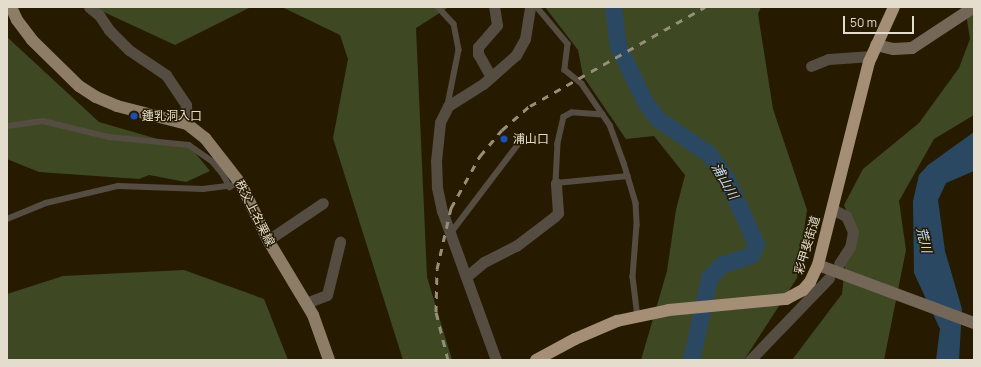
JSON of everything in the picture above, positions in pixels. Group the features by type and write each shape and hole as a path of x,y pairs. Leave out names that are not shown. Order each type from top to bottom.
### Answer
{"highway":[{"name":"彩甲斐街道","path":"536,360 601,328 638,316 668,310 737,304 794,296 810,282 818,265 872,56 894,7"}],"main road":[{"name":"秩父上名栗線","path":"11,7 17,20 32,40 79,86 96,97 117,106 187,124 205,138 313,315 329,360"}],"street":[{"path":"88,7 99,15 109,30 129,50 166,75 186,105 187,124"},
{"path":"491,78 478,54 478,47 497,25 494,7"},
{"path":"496,360 442,212 436,168 440,122 448,106 491,78 516,55 525,38 530,7"},
{"path":"876,45 902,50 912,48 974,7"},
{"path":"811,66 828,59 872,56"},
{"path":"466,277 484,262 516,246 558,213 556,183"},
{"path":"268,240 323,203"},
{"path":"832,210 846,216 853,232 850,248 839,264"},
{"path":"306,303 327,295 340,242"},
{"path":"818,265 974,323"},
{"path":"750,360 829,278"}],"lane":[{"path":"438,7 454,24 459,50 448,106"},
{"path":"537,7 568,44 565,70 582,84 610,125 628,176 636,203 637,226 633,277 638,316"},
{"path":"603,115 572,113 564,117 558,144 556,183 628,176"},
{"path":"7,126 43,120 109,137 189,145 212,161 235,185"},
{"path":"450,234 522,139"},
{"path":"7,219 46,203 118,186 196,189 235,185"}],"green space":[{"path":"93,7 251,7 175,45"},
{"path":"282,7 449,7 416,28 427,277 452,360 403,360 333,138 348,59 340,35"},
{"path":"545,7 761,7 758,14 773,109 807,210 797,278 744,360 641,360 667,271 676,210 685,175 654,136 626,139 583,76 578,50"},
{"path":"965,7 974,7 974,115 934,139 899,201 906,250 884,360 792,360 842,294 850,220 844,205 863,169 919,123 959,68 970,39"},
{"path":"7,37 99,122 192,149 210,171 186,182 149,175 139,179 39,172 7,159"},
{"path":"184,270 264,299 288,360 7,360 7,294 63,276"}],"water":[{"name":"荒川","path":"974,132 974,171 946,183 938,200 945,251 962,309 959,360 936,360 940,329 914,273 913,201 919,175 928,165"}],"waterway":[{"name":"浦山川","path":"613,7 618,46 645,102 658,119 709,154 727,180 756,244 751,255 721,265 709,278 691,360"}],"railway":[{"path":"448,360 436,312 437,269 451,208 480,156 502,130 530,106 705,7"}],"place":[{"name":"鍾乳洞入口","path":"134,116"},
{"name":"浦山口","path":"504,139"}]}
